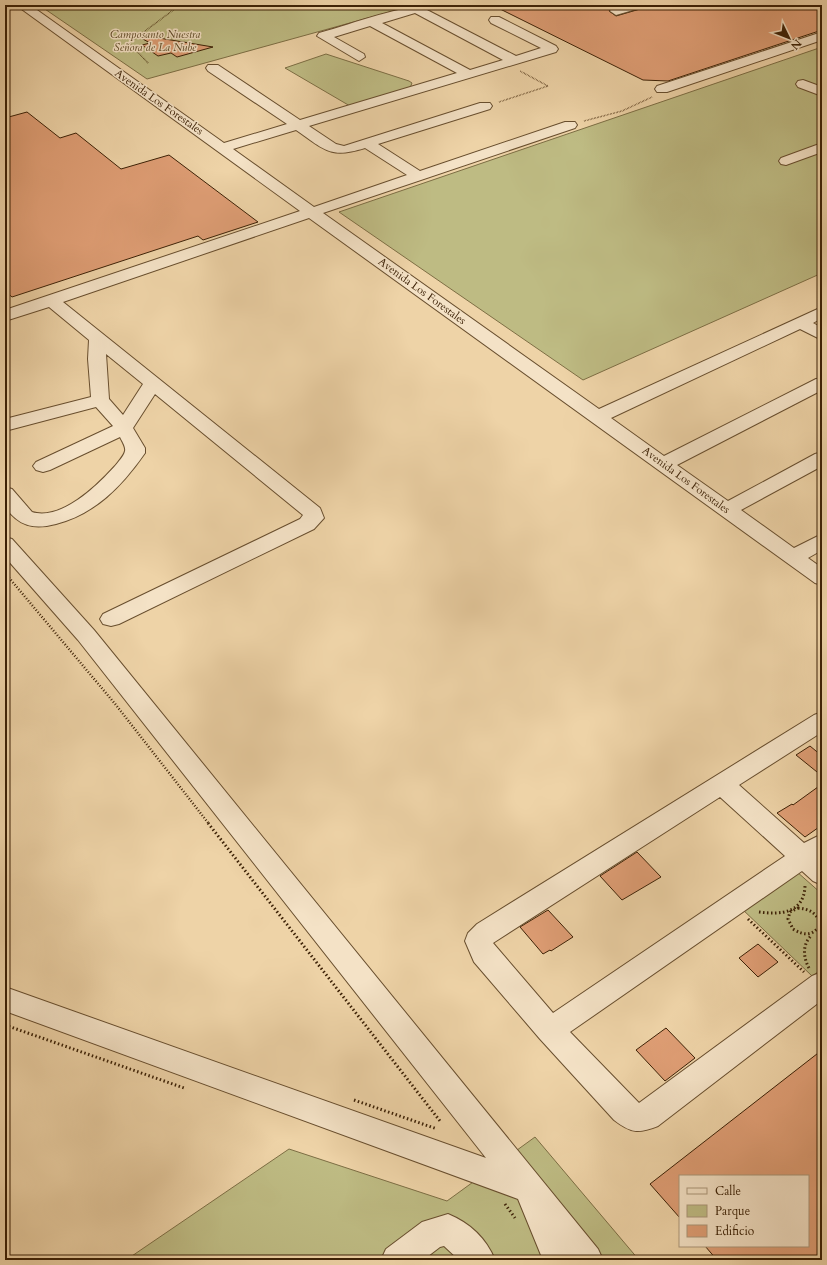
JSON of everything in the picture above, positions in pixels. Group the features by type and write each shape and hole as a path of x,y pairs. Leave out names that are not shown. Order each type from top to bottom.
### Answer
{"street":[{"name":"Avenida Los Forestales","path":"22,5 822,578"},
{"path":"359,58 323,36 432,5"},
{"path":"616,11 636,5"},
{"path":"416,9 509,62"},
{"path":"223,148 552,49 495,20"},
{"path":"371,22 468,74"},
{"path":"662,89 822,36"},
{"path":"213,68 298,126 338,150 367,143 485,106"},
{"path":"802,84 822,92"},
{"path":"5,316 570,125"},
{"path":"367,143 418,176"},
{"path":"786,161 822,147"},
{"path":"51,300 313,513 314,518 307,524 111,618"},
{"path":"598,417 822,312"},
{"path":"800,322 822,335"},
{"path":"5,493 25,517 39,521 61,517 90,502 107,486 135,453 135,448 124,428 100,400 97,359 98,338"},
{"path":"43,466 124,428 153,383"},
{"path":"663,464 822,383"},
{"path":"5,424 100,400"},
{"path":"727,510 822,458"},
{"path":"793,557 822,541"},
{"path":"5,544 86,635 587,1260"},
{"path":"817,980 648,1116 635,1118 624,1110 550,1030 484,954 478,941 486,932 723,785 822,721"},
{"path":"550,1030 737,902 809,860 723,785"},
{"path":"5,999 529,1188 559,1260"},
{"path":"398,1260 433,1233 448,1230 466,1243 479,1260"}],"path":[{"path":"148,63 130,46 129,43 180,5"},
{"path":"485,106 548,86 509,62"},
{"path":"570,125 628,108 650,98 662,89"},
{"path":"5,573 116,705 440,1121"},
{"path":"737,902 756,911 766,913 786,913 793,909 803,908 814,912 820,920 820,925 815,932 811,934 801,934 792,928 788,920 790,912 793,909 803,898 805,891 804,883 809,860"},
{"path":"737,902 817,980"},
{"path":"817,980 804,955 804,945 808,937 822,928"},
{"path":"502,1201 520,1224"}],"green space":[{"name":"Camposanto Nuestra Señora de La Nube","path":"39,5 415,5 147,79"},
{"path":"822,47 822,273 583,380 339,212"},
{"path":"326,54 412,83 410,88 350,106 285,68"},
{"path":"796,871 822,894 822,969 812,976 741,908"},
{"path":"535,1137 639,1260 126,1260 289,1149 447,1201"}],"building":[{"path":"492,5 617,5 612,7 609,11 616,16 640,9 643,5 822,5 822,30 668,81 643,80"},
{"path":"142,35 213,47 177,57 171,53 158,56 142,45 150,43 141,38"},
{"path":"27,112 60,138 76,133 121,169 169,155 258,222 203,240 198,236 12,297 5,291 5,118"},
{"path":"810,746 822,756 822,776 796,755"},
{"path":"822,784 822,825 805,837 777,813 792,804 793,805"},
{"path":"637,852 661,877 622,900 600,876"},
{"path":"548,910 573,937 551,951 550,950 543,954 520,927"},
{"path":"758,944 778,962 758,977 739,958"},
{"path":"666,1028 695,1058 665,1081 636,1050"},
{"path":"822,1050 822,1260 717,1260 706,1247 809,1247 809,1175 679,1175 679,1217 650,1184"}]}
